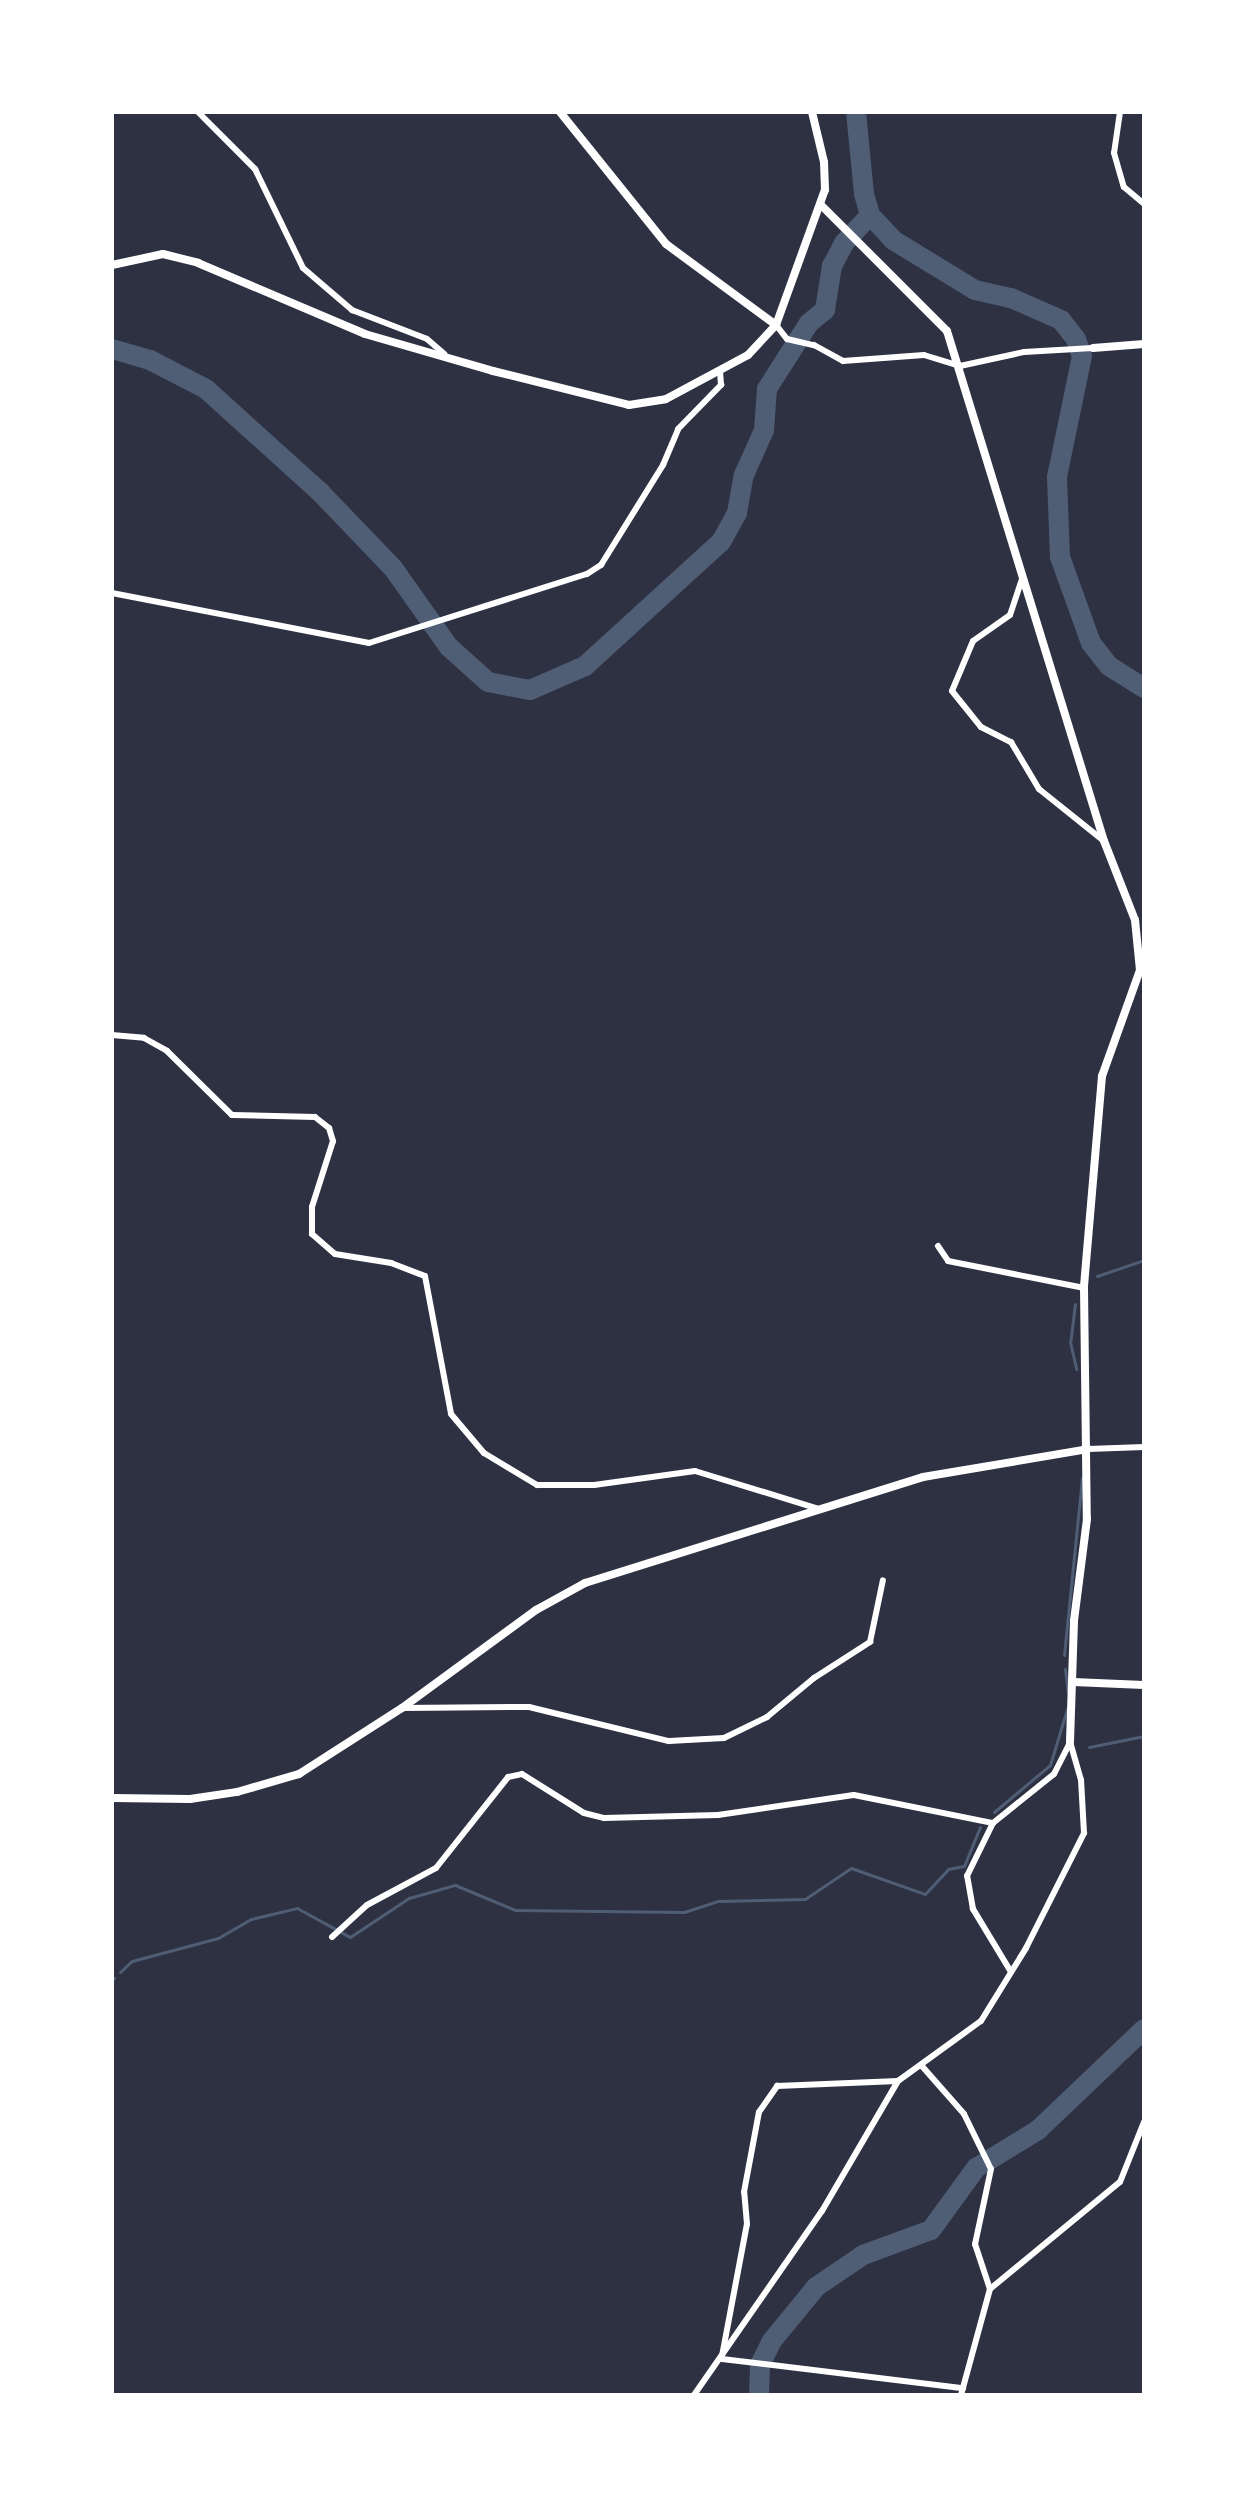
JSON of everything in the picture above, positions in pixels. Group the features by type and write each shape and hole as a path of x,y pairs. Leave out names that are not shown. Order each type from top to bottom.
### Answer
{"street":[{"path":"198,112 255,169 303,268 352,310 427,339 444,354"},
{"path":"560,112 666,244 776,325 787,339 814,345 843,361 924,355 960,366 999,356 1144,344"},
{"path":"112,265 163,254 198,263 365,334 629,405 666,399 761,345 776,325 821,205 824,162 812,112"},
{"path":"1120,112 1114,153 1124,187 1144,204"},
{"path":"694,2395 722,2359 822,2211 898,2081 981,2021 1011,1972 1084,1833 1081,1780 1070,1742 1088,1449 1084,1288 1102,1076 1131,1005 1141,948 1135,920 1104,841 947,331 821,205"},
{"path":"112,593 336,640 369,643 414,633 601,565 663,465 678,429 721,385 720,370"},
{"path":"1023,576 1010,615 973,641 952,691 981,727 1011,742 1039,789 1104,841"},
{"path":"112,1035 144,1038 167,1051 232,1115 315,1117 329,1128 333,1141 312,1207 312,1234 335,1254 391,1263 425,1276 451,1414 484,1453 537,1485 594,1485 695,1471 819,1509"},
{"path":"938,1246 948,1261 1084,1288"},
{"path":"112,1798 190,1799 273,1783 328,1759 536,1610 585,1583 923,1477 1088,1449 1144,1447"},
{"path":"402,1708 529,1707 669,1741 724,1738 767,1717 814,1678 870,1642 883,1580"},
{"path":"1073,1682 1143,1684"},
{"path":"1011,1972 973,1909 967,1876 993,1823 1054,1774 1070,1742"},
{"path":"332,1937 391,1890 436,1868 508,1777 522,1774 584,1813 604,1818 718,1815 854,1795 993,1823"},
{"path":"921,2065 964,2114 991,2169 975,2244 990,2289"},
{"path":"722,2359 747,2224 744,2192 759,2112 777,2086 898,2081"},
{"path":"722,2359 962,2391 982,2306 990,2289 1120,2182 1144,2122"}],"waterway":[{"path":"856,112 864,194 870,215 893,240 975,290 1011,298 1061,320 1076,339 1082,356 1057,477 1060,557 1091,643 1109,666 1144,688"},
{"path":"112,349 150,360 206,389 320,492 393,568 449,647 488,682 530,690 585,666 721,542 737,513 744,475 764,430 767,389 809,323 825,310 832,266 844,243 870,215"},
{"path":"1097,1276 1144,1260"},
{"path":"1075,1304 1070,1342 1076,1369"},
{"path":"1064,1655 1082,1478"},
{"path":"1065,1669 1068,1693"},
{"path":"994,1812 1050,1765 1067,1709"},
{"path":"1089,1747 1144,1736"},
{"path":"120,1972 132,1961 218,1938 251,1919 297,1908 350,1937 409,1898 455,1885 515,1910 684,1912 718,1901 805,1899 851,1868 925,1894 948,1869 964,1866 980,1827"},
{"path":"759,2395 760,2365 771,2342 816,2287 863,2255 931,2230 976,2168 1038,2130 1144,2029"}]}
